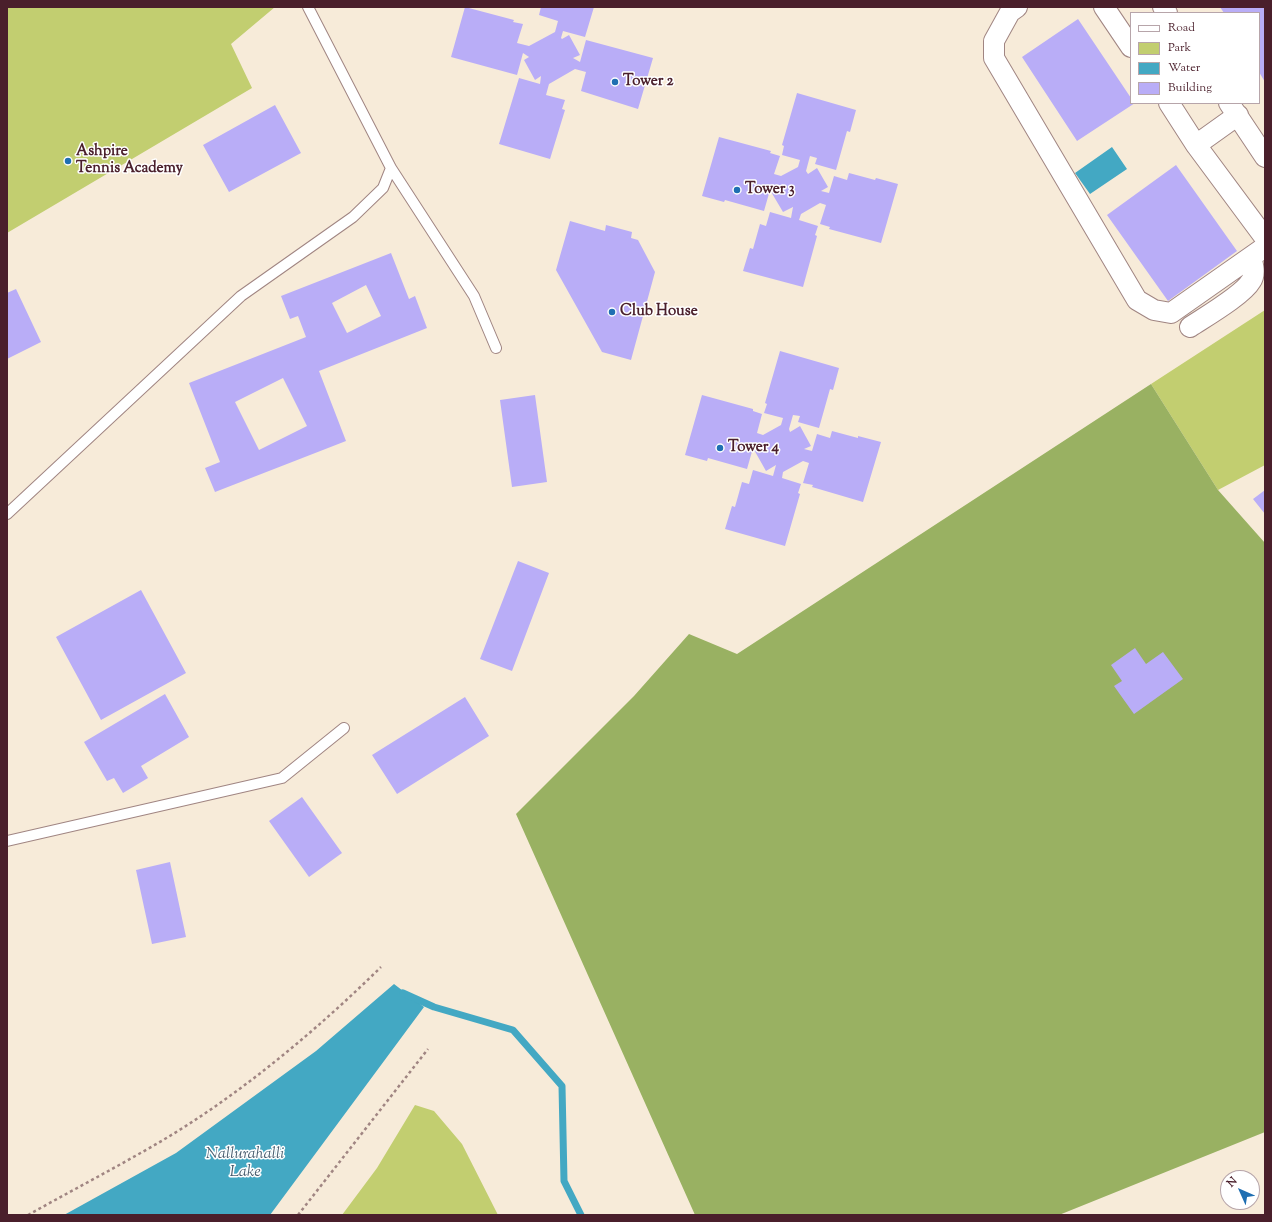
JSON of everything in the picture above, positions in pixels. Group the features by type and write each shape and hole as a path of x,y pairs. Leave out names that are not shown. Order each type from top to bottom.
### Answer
{"street":[{"path":"1017,7 1010,12 994,41 994,58 1137,300 1154,310 1171,313 1258,252"},
{"path":"1104,7 1130,46"},
{"path":"1171,104 1196,145 1265,238"},
{"path":"1196,145 1234,109 1265,157"},
{"path":"1190,326 1238,293 1252,281 1258,252"}],"lane":[{"path":"308,7 391,168 474,296 496,348"},
{"path":"7,514 241,296 353,217 383,188 391,168"},
{"path":"7,841 282,778 344,728"}],"path":[{"path":"28,1215 159,1142 241,1088 340,1008 381,967"},
{"path":"298,1215 428,1049"}],"green space":[{"name":"Ashpire Tennis Academy","path":"7,7 275,7 231,44 252,88 7,233"},
{"path":"1265,310 1265,465 1218,490 1151,384"},
{"path":"1151,384 1218,490 1265,543 1265,1132 1059,1215 695,1215 516,814 634,696 689,634 737,654"},
{"path":"415,1105 434,1111 462,1144 498,1215 342,1215 377,1168"}],"water":[{"path":"1112,147 1127,169 1090,194 1075,173"},
{"name":"Nallurahalli Lake","path":"394,984 424,1007 270,1215 64,1215 176,1153 316,1051"}],"building":[{"name":"Tower 2","path":"465,7 514,20 513,22 523,24 517,43 529,46 555,32 558,21 539,15 541,7 594,7 585,37 563,31 561,38 562,39 569,35 580,55 573,58 580,62 586,40 653,58 638,109 581,91 586,72 575,69 549,84 546,95 565,100 562,109 565,110 550,159 499,144 519,78 540,84 541,76 535,80 524,60 529,57 523,53 517,75 451,57"},
{"path":"1220,7 1265,7 1265,82 1260,74 1260,12 1223,12"},
{"path":"1078,19 1130,97 1130,104 1133,104 1077,141 1022,57"},
{"name":"Tower 3","path":"797,93 856,110 850,132 847,131 836,170 815,164 817,158 810,156 806,171 808,174 817,168 828,187 821,191 829,193 834,176 847,180 849,173 898,184 881,243 829,229 830,227 820,224 826,205 820,203 801,214 799,220 818,226 815,235 817,236 803,287 743,271 750,248 753,249 760,224 766,226 770,212 791,218 793,207 783,212 770,190 764,211 725,200 724,202 702,196 719,137 771,151 770,153 780,156 774,174 781,176 798,167 800,160 782,155 784,146 782,145"},
{"path":"275,105 301,153 229,192 203,145"},
{"path":"1176,165 1237,251 1168,301 1107,215"},
{"name":"Club House","path":"570,221 605,231 606,225 632,232 631,238 638,240 655,272 631,360 602,352 556,270"},
{"path":"391,253 409,299 415,296 427,328 319,371 346,441 215,492 205,468 220,462 189,383 306,337 298,316 290,319 281,296","holes":["366,285 381,316 347,333 332,303","283,378 307,426 259,450 235,402"]},
{"path":"16,289 41,342 7,359 7,293"},
{"name":"Tower 4","path":"780,351 839,368 833,390 830,389 819,428 798,422 800,416 793,415 789,429 790,432 800,426 811,446 804,449 812,451 817,434 830,438 832,431 881,442 863,502 803,483 809,463 803,461 783,472 782,478 801,484 798,493 800,494 785,546 725,529 732,506 735,507 742,482 749,484 753,470 773,476 776,465 766,471 753,448 747,469 708,458 707,461 685,455 702,395 753,409 753,411 762,414 757,433 763,435 781,425 783,418 764,413 767,404 765,403"},
{"path":"535,395 547,482 512,487 500,400"},
{"path":"1265,490 1265,514 1253,499"},
{"path":"518,561 549,573 512,671 480,659"},
{"path":"141,590 186,673 101,720 56,637"},
{"path":"1135,648 1146,664 1163,652 1183,679 1134,714 1114,686 1122,681 1111,665"},
{"path":"165,694 189,737 141,766 148,778 123,793 114,778 107,781 84,742"},
{"path":"465,697 489,736 397,794 372,755"},
{"path":"302,797 342,853 309,877 269,821"},
{"path":"170,862 186,937 152,944 136,870"}],"waterway":[{"path":"403,993 434,1007 513,1030 562,1086 564,1181 581,1215"}],"place":[{"name":"Tower 2","path":"615,82"},
{"name":"Ashpire Tennis Academy","path":"68,161"},
{"name":"Tower 3","path":"737,190"},
{"name":"Club House","path":"612,312"},
{"name":"Tower 4","path":"720,448"}]}
